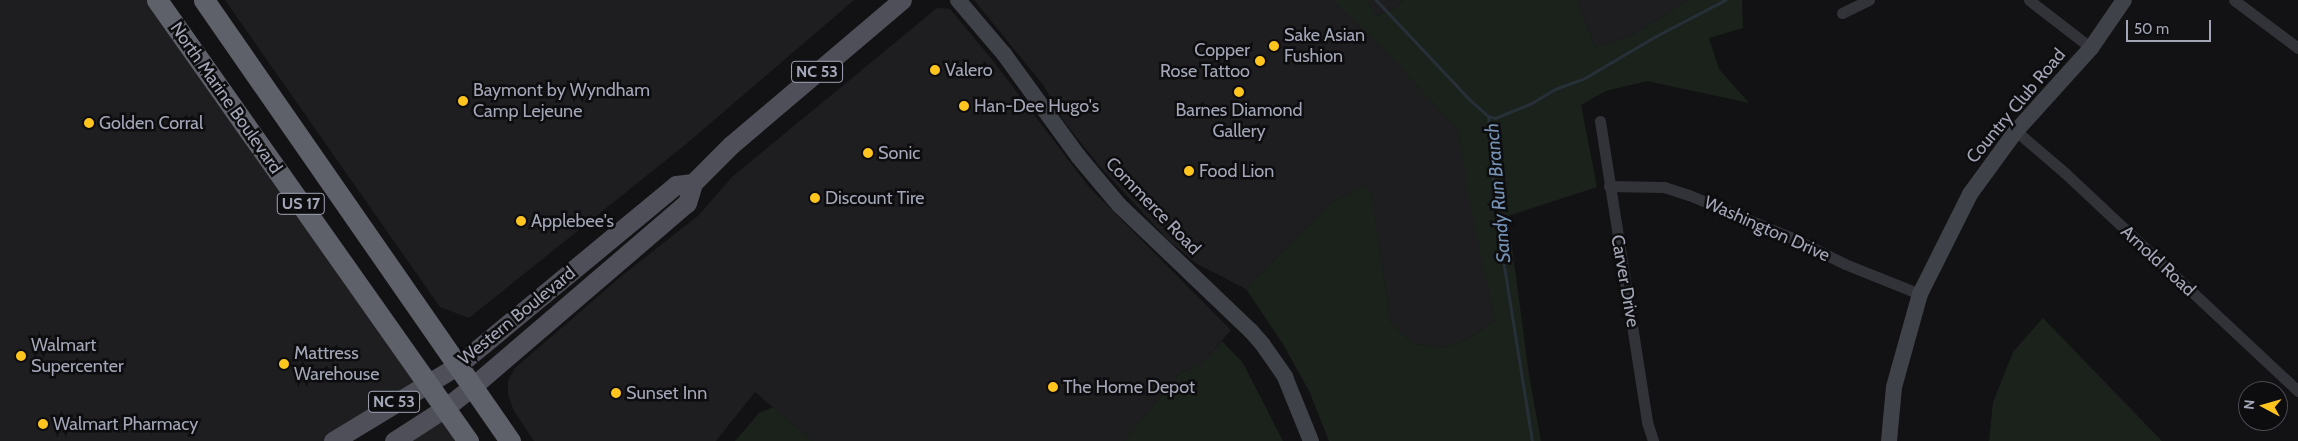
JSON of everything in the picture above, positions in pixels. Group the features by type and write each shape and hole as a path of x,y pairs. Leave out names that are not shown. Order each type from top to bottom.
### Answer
{"highway":[{"name":"North Marine Boulevard","path":"157,0 468,441"},
{"name":"North Marine Boulevard","path":"204,0 510,441"}],"main road":[{"name":"Western Boulevard","path":"394,441 445,408 472,387 687,203 694,183 732,145 902,0"},
{"name":"Western Boulevard","path":"333,441 426,382 457,366 676,185 694,183"}],"street":[{"name":"Commerce Road","path":"958,0 1004,54 1078,156 1119,204 1251,331 1285,378 1311,441"},
{"path":"1842,13 1869,0"},
{"path":"2029,0 2090,48"},
{"name":"Country Club Road","path":"1889,441 1894,387 1920,294 1970,194 2016,131 2090,48 2124,0"},
{"path":"2234,0 2298,48"},
{"name":"Carver Drive","path":"1600,121 1609,186 1629,296 1647,422 1653,441"},
{"name":"Arnold Road","path":"2016,131 2065,173 2298,391"},
{"name":"Washington Drive","path":"1609,186 1664,188 1689,195 1790,237 1845,264 1920,294"}],"shaded area":[{"path":"0,0 156,0 426,382 333,441 0,441"},
{"path":"225,0 854,0 685,145 469,318 440,307"},
{"path":"974,0 1332,0 1386,53 1458,129 1495,321 1468,339 1446,347 1413,344 1391,323 1370,190 1361,187 1331,203 1246,289 1197,264 1168,240 1101,168 1062,119 1044,86"},
{"path":"1332,0 1367,0 1377,16 1395,8 1404,0 1577,0 1595,47 1632,35 1689,0 1742,0 1743,28 1709,38 1719,69 1749,103 1647,81 1606,91 1581,105 1597,187 1508,216 1529,375 1541,441 1329,441 1310,393 1283,344 1246,289 1331,203 1361,187 1370,189 1391,323 1413,344 1446,347 1468,339 1495,321 1471,209 1458,129 1386,53"},
{"path":"1367,0 1404,0 1395,8 1376,16"},
{"path":"1577,0 1689,0 1632,35 1595,47"},
{"path":"937,8 950,9 994,62 1089,187 1231,330 1200,365 1181,372 1124,441 813,441 755,392 716,441 534,441 514,411 508,395 508,381 515,368 624,274 699,215 732,177"},
{"path":"2043,318 2162,441 1989,441 1993,402 2013,352"},
{"path":"1222,341 1243,363 1283,441 1124,441 1181,372 1200,365"},
{"path":"773,407 813,441 735,441 759,413"},
{"path":"445,408 468,441 394,441"}],"waterway":[{"name":"Sandy Run Branch","path":"1376,0 1469,99 1488,116 1495,118 1530,104 1555,89 1583,79 1656,36 1725,0"},
{"name":"Sandy Run Branch","path":"1488,116 1495,210 1532,441"}],"place":[{"name":"Sake Asian Fushion","path":"1274,46"},
{"name":"Copper Rose Tattoo","path":"1260,61"},
{"name":"Valero","path":"935,70"},
{"name":"Barnes Diamond Gallery","path":"1239,92"},
{"name":"Baymont by Wyndham Camp Lejeune","path":"463,101"},
{"name":"Han-Dee Hugo's","path":"964,106"},
{"name":"Golden Corral","path":"89,123"},
{"name":"Sonic","path":"868,153"},
{"name":"Food Lion","path":"1189,171"},
{"name":"Discount Tire","path":"815,198"},
{"name":"Applebee's","path":"521,221"},
{"name":"Walmart Supercenter","path":"21,356"},
{"name":"Mattress Warehouse","path":"284,364"},
{"name":"The Home Depot","path":"1053,387"},
{"name":"Sunset Inn","path":"616,393"},
{"name":"Walmart Pharmacy","path":"43,424"}]}
